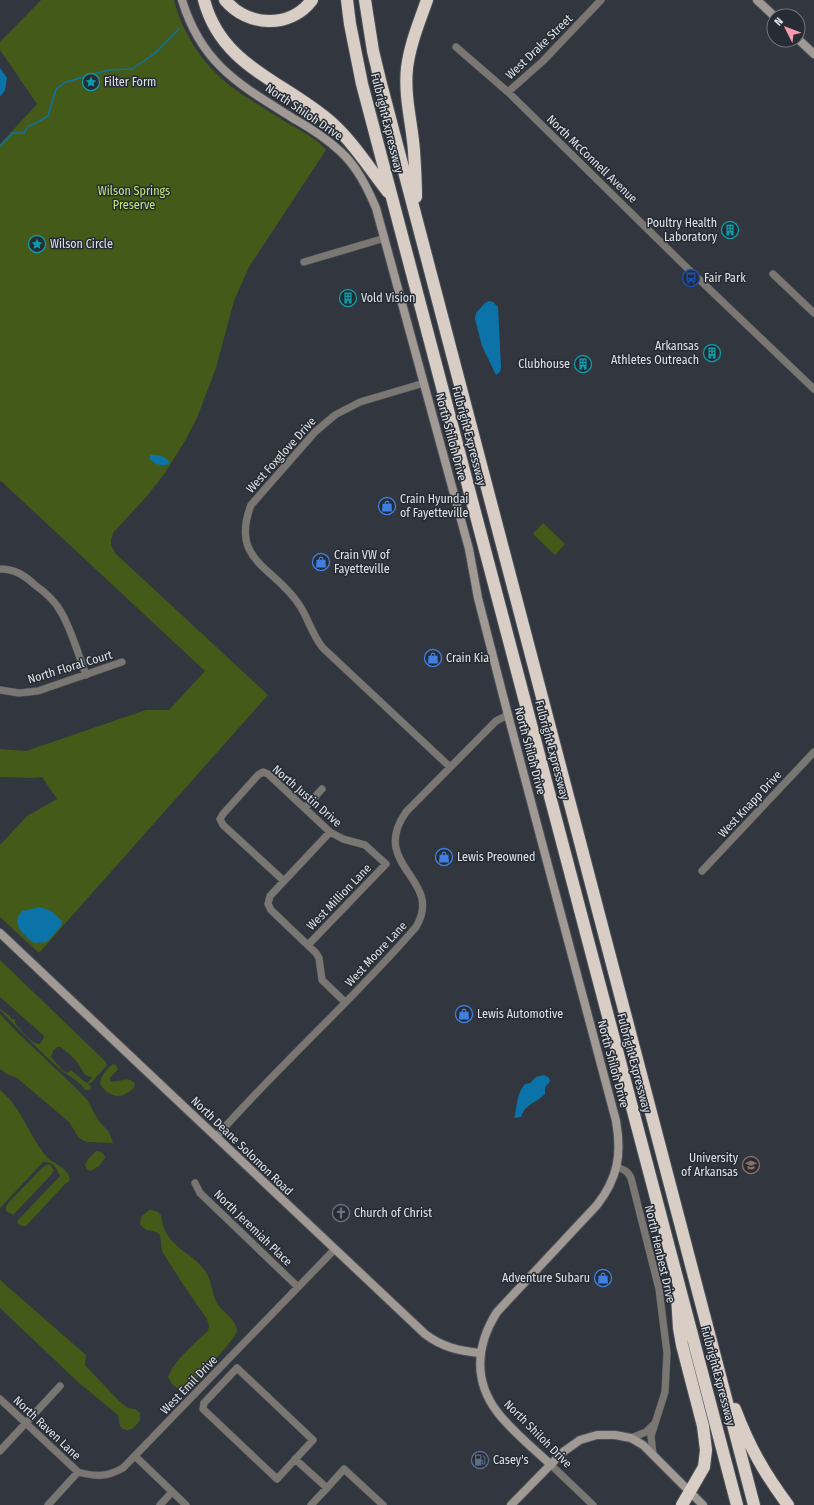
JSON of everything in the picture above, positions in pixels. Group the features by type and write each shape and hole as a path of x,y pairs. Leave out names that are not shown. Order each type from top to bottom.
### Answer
{"highway":[{"path":"204,0 215,27 234,53 248,65 331,122 351,142 391,196"},
{"path":"225,0 242,14 253,19 268,21 293,16 304,9 312,0"},
{"name":"Fulbright Expressway","path":"346,0 362,84 391,196 737,1505"},
{"name":"Fulbright Expressway","path":"365,0 369,28 380,80 752,1500"},
{"path":"418,223 414,150 408,113 406,83 409,55 426,0"},
{"path":"675,1267 679,1328 706,1441 706,1458 704,1467 682,1505"},
{"path":"721,1382 730,1395 754,1454 764,1472 788,1505"}],"street":[{"name":"North Shiloh Drive","path":"182,0 195,33 209,54 225,72 237,82 325,138 349,161 361,177 371,197 386,238 468,549 478,598 508,715 619,1136 619,1152 611,1184 597,1205 496,1312 490,1323 480,1353 482,1380 491,1403 507,1423 593,1505"},
{"name":"West Drake Street","path":"508,92 543,61 601,0"},
{"path":"757,0 766,8"},
{"path":"806,46 814,54"},
{"name":"North McConnell Avenue","path":"456,47 508,92 678,259 814,389"},
{"path":"304,262 386,238"},
{"path":"773,274 814,313"},
{"name":"West Foxglove Drive","path":"424,383 347,407 324,423 252,505 246,518 245,531 247,544 252,555 259,564 293,596 300,606 313,634 323,648 450,767"},
{"path":"0,569 10,569 21,573 52,600 60,611 69,629 86,675"},
{"name":"North Floral Court","path":"0,690 19,693 38,691 122,662"},
{"name":"West Moore Lane","path":"216,1137 243,1106 411,933 419,921 423,905 420,890 397,854 395,839 396,830 400,821 406,812 496,721 508,715"},
{"name":"West Knapp Drive","path":"702,871 814,752"},
{"name":"North Justin Drive","path":"284,881 223,825 220,819 258,774 263,772 268,774 330,832 343,839 365,845 386,864"},
{"path":"305,808 322,789"},
{"path":"330,832 270,896 268,900 269,908 318,956 322,980 345,1002"},
{"name":"West Million Lane","path":"308,945 386,864"},
{"name":"North Deane Solomon Road","path":"0,933 416,1327 431,1339 449,1348 480,1353"},
{"name":"North Henbest Drive","path":"616,1167 625,1170 631,1178 659,1289 667,1364 665,1392 651,1437 653,1454"},
{"name":"North Jeremiah Place","path":"195,1183 200,1193 298,1287"},
{"name":"West Emil Drive","path":"78,1472 92,1476 111,1475 123,1468 334,1250"},
{"path":"237,1368 313,1440 295,1459 277,1479 205,1412 203,1406 204,1403 237,1368"},
{"path":"0,1451 60,1386"},
{"name":"North Raven Lane","path":"0,1399 78,1472"},
{"path":"631,1438 646,1432 655,1424"},
{"path":"511,1505 572,1445 584,1439 606,1434 631,1438 643,1445 703,1505"},
{"path":"135,1456 186,1505"},
{"path":"295,1459 327,1488"},
{"path":"311,1505 344,1469 383,1505"},
{"path":"48,1505 78,1472"},
{"path":"160,1505 172,1492"}],"green space":[{"name":"Wilson Springs Preserve","path":"41,0 174,0 182,24 194,46 219,76 249,99 313,138 326,150 249,267 234,301 216,368 197,418 185,441 165,473 147,496 113,533 111,540 111,545 116,554 268,695 39,953 0,917 0,845 27,816 57,799 42,777 0,777 0,749 26,751 146,710 169,710 205,671 1,481 0,482 0,144 37,104 0,50 0,42"},
{"path":"543,523 565,544 555,555 533,534"},
{"path":"0,960 105,1061 107,1065 92,1082 88,1084 91,1086 90,1090 85,1090 77,1081 63,1072 0,1010 10,1016 11,1019 15,1019 15,1023 33,1042 40,1044 44,1037 43,1035 0,997","holes":["57,1047 60,1047 79,1064 86,1075 92,1077 89,1082 85,1082 71,1070 67,1073 51,1057 53,1051"]},
{"path":"0,1014 88,1101 98,1120 109,1132 113,1143 86,1142 79,1138 69,1122 17,1078 0,1069"},
{"path":"113,1064 116,1065 118,1069 110,1078 110,1081 113,1082 126,1079 135,1084 134,1088 129,1092 120,1096 112,1095 100,1084 106,1070"},
{"path":"0,1090 14,1105 46,1156 64,1169 70,1181 65,1184 26,1226 22,1226 17,1223 18,1220 60,1176 52,1164 43,1162 0,1208"},
{"path":"96,1151 102,1153 105,1158 99,1166 91,1171 87,1169 85,1165 88,1159"},
{"path":"49,1164 54,1170 51,1175 13,1215 6,1211 6,1207 9,1202 43,1167"},
{"path":"149,1210 160,1213 164,1228 170,1238 179,1248 199,1263 206,1271 217,1303 232,1319 237,1330 231,1341 202,1373 190,1384 178,1389 172,1384 168,1377 185,1352 208,1331 209,1326 207,1319 163,1253 159,1234 157,1232 146,1230 140,1224 141,1217"},
{"path":"0,1280 86,1355 85,1365 118,1400 128,1408 135,1409 140,1413 140,1420 135,1427 128,1430 123,1429 120,1426 118,1415 79,1383 0,1308"}],"water":[{"path":"0,68 7,78 5,90 0,97"},
{"path":"489,301 493,302 498,307 501,367 500,372 496,375 482,346 475,319 476,313 485,303"},
{"path":"150,455 162,456 170,463 165,465 157,464 150,459"},
{"path":"40,907 51,911 62,921 61,926 47,942 34,943 20,929 17,920 22,911"},
{"path":"544,1075 550,1080 545,1087 545,1094 525,1109 521,1117 514,1118 517,1102 521,1090 525,1084 530,1083 536,1077"}],"waterway":[{"path":"0,146 13,133 24,133 28,126 48,116 56,89 66,82 108,70 132,69 154,54 179,29"}],"place":[{"name":"Filter Form","path":"91,82"},
{"name":"Poultry Health Laboratory","path":"730,230"},
{"name":"Wilson Circle","path":"37,244"},
{"name":"Fair Park","path":"691,278"},
{"name":"Vold Vision","path":"348,298"},
{"name":"Arkansas Athletes Outreach","path":"712,353"},
{"name":"Clubhouse","path":"583,364"},
{"name":"Crain Hyundai of Fayetteville","path":"387,506"},
{"name":"Crain VW of Fayetteville","path":"321,562"},
{"name":"Crain Kia","path":"433,658"},
{"name":"Lewis Preowned","path":"444,857"},
{"name":"Lewis Automotive","path":"464,1014"},
{"name":"University of Arkansas","path":"751,1165"},
{"name":"Church of Christ","path":"341,1213"},
{"name":"Adventure Subaru","path":"603,1278"},
{"name":"Casey's","path":"480,1460"}]}
